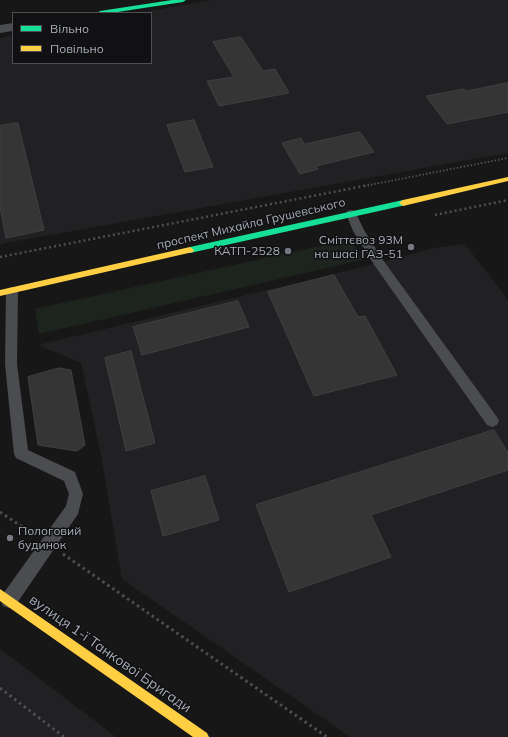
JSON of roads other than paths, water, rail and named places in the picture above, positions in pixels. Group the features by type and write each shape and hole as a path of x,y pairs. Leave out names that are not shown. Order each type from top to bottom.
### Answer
{"street":[{"path":"106,12 183,0"},
{"path":"0,29 12,27"},
{"name":"проспект Михайла Грушевського","path":"6,292 508,179"},
{"name":"вулиця 1-ї Танкової Бригади","path":"4,597 203,737"}],"lane":[{"path":"351,214 358,231 379,263 492,421"},
{"path":"4,597 48,544 73,509 76,494 70,477 22,454 11,364 6,292"}],"place":[{"name":"Сміттєвоз 93М на шасі ГАЗ-51","path":"411,247"},
{"name":"КАТП-2528","path":"288,251"},
{"name":"Пологовий будинок","path":"10,538"}]}
